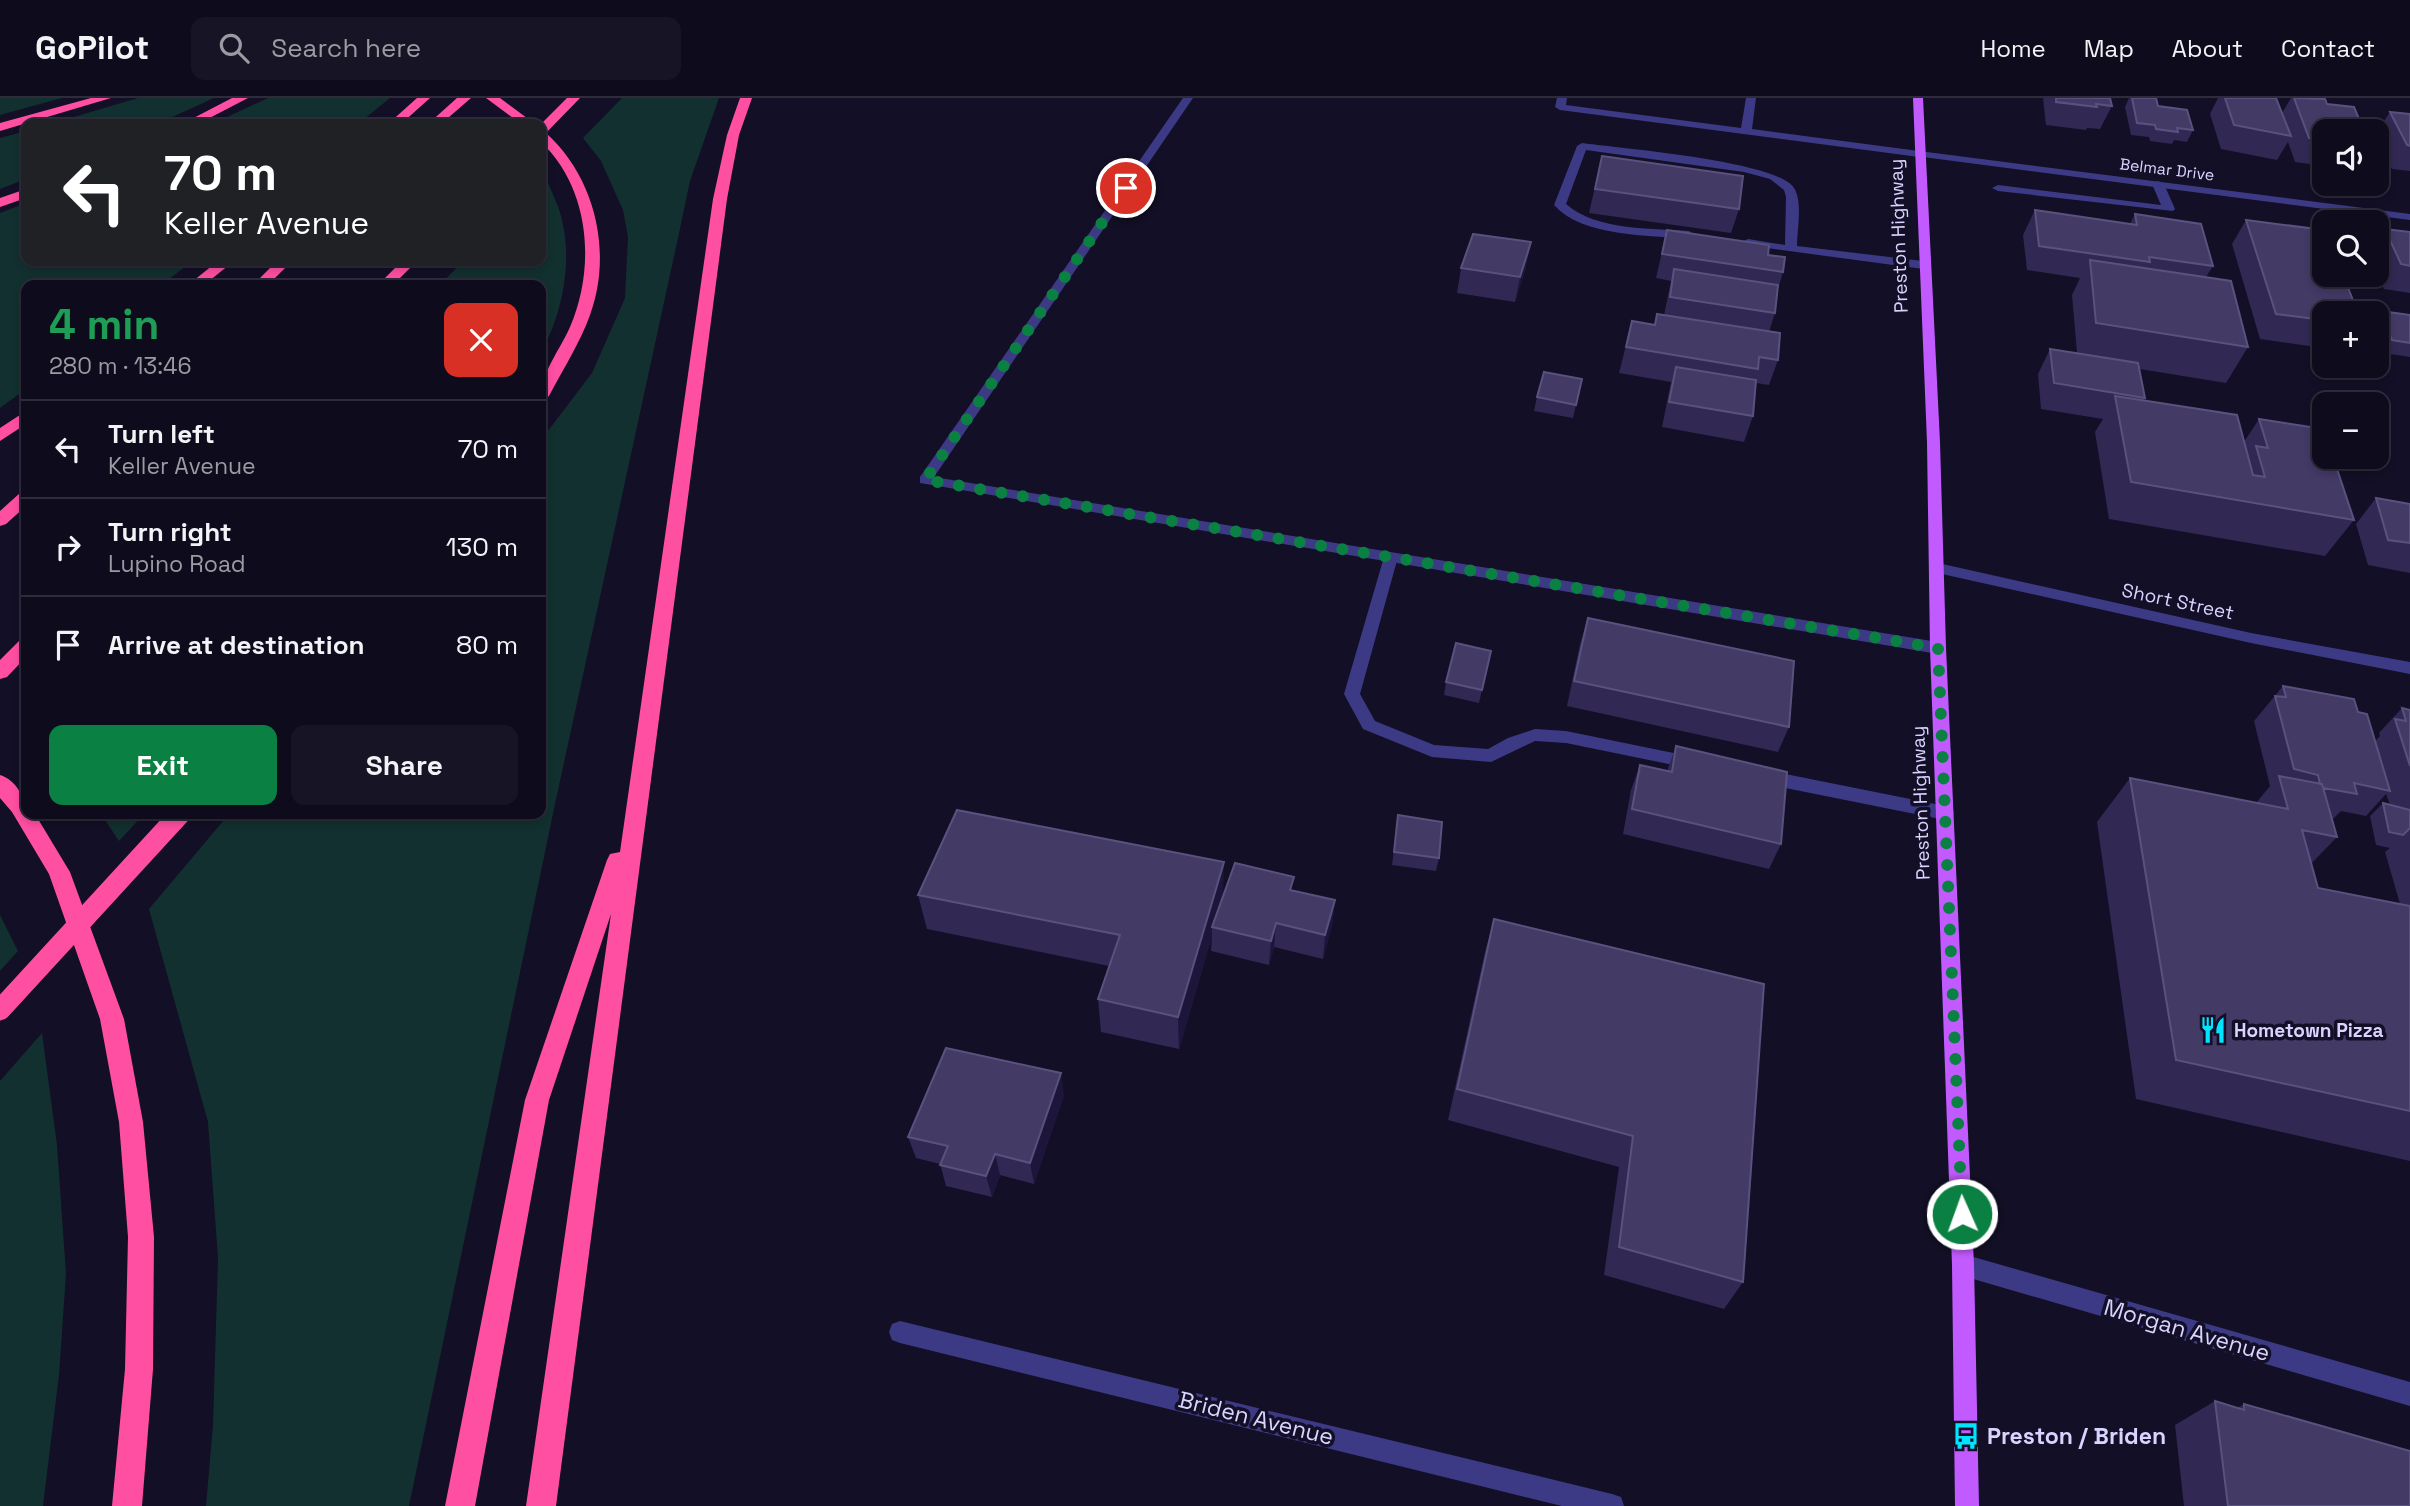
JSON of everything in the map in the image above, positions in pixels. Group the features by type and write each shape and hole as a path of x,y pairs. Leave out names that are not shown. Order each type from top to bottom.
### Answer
{"highway":[{"path":"29,119 105,98"},
{"path":"198,119 242,98"},
{"path":"400,119 424,98"},
{"path":"440,119 465,98"},
{"path":"492,98 521,119"},
{"path":"546,128 574,98"},
{"path":"541,1506 720,199 733,135 747,98"},
{"path":"0,127 21,121"},
{"path":"546,139 570,167 586,207 591,246 590,289 570,344 546,387"},
{"path":"0,203 21,195"},
{"path":"202,280 220,266"},
{"path":"265,280 280,266"},
{"path":"390,280 405,266"},
{"path":"0,436 21,420"},
{"path":"0,520 21,501"},
{"path":"0,672 21,651"},
{"path":"0,783 21,809"},
{"path":"460,1506 537,1100 635,812"},
{"path":"27,819 59,872 112,1019 131,1122 141,1237 139,1369 127,1506"},
{"path":"0,1010 175,819"}],"main road":[{"name":"Preston Highway","path":"1918,98 1964,1265 1967,1506"}],"street":[{"path":"1188,98 925,480 1938,648"},
{"name":"Belmar Drive","path":"1562,98 1560,107 2410,217"},
{"path":"1746,131 1751,98"},
{"path":"1697,236 1596,223 1567,214 1560,205 1562,195 1582,146 1745,169 1774,177 1789,188 1792,197 1791,248"},
{"path":"1998,188 2169,209 2158,184"},
{"path":"1737,242 1923,265"},
{"path":"1391,557 1352,694 1369,725 1432,751 1491,755 1514,742 1535,735 1566,737 1715,767"},
{"name":"Short Street","path":"1938,568 2239,636 2410,668"},
{"path":"1742,773 1945,813"},
{"name":"Morgan Avenue","path":"1964,1265 2410,1394"},
{"name":"Briden Avenue","path":"900,1332 1612,1506"}],"green space":[{"path":"0,98 62,98 0,115"},
{"path":"138,98 214,98 168,119 67,119"},
{"path":"268,98 390,98 364,119 223,119"},
{"path":"622,98 719,98 690,181 555,804 409,1506 206,1506 213,1425 218,1258 208,1122 149,909 225,819 546,819 546,433 592,373 625,298 628,237 623,210 601,161 583,138"},
{"path":"21,132 21,181 0,189 0,138"},
{"path":"546,178 562,218 566,258 563,291 546,343 546,280 445,280 458,266 546,266"},
{"path":"21,205 21,266 186,266 168,280 21,280 21,393 0,408 0,213"},
{"path":"104,819 139,819 119,841"},
{"path":"0,915 18,951 0,971"},
{"path":"42,1033 57,1145 66,1274 59,1375 43,1506 0,1506 0,1081"}],"building":[{"path":"2056,98 2110,98 2112,106 2056,102"},
{"path":"2132,98 2156,98 2158,106 2187,110 2193,130 2177,128 2178,132 2137,123"},
{"path":"2225,98 2276,98 2291,136 2234,125"},
{"path":"2294,98 2325,99 2327,104 2354,107 2359,119 2312,119 2312,138 2309,138"},
{"path":"2390,112 2410,114 2410,146 2407,145"},
{"path":"1602,156 1743,176 1739,209 1595,189"},
{"path":"2035,210 2137,225 2135,214 2201,224 2213,266 2149,257 2150,262 2039,246"},
{"path":"2246,220 2312,228 2312,287 2348,287 2353,301 2312,301 2312,318 2276,314"},
{"path":"2389,229 2410,232 2410,266 2401,264 2389,238"},
{"path":"1667,230 1769,245 1768,255 1785,257 1783,272 1662,254"},
{"path":"1473,234 1531,242 1520,277 1461,268"},
{"path":"2090,260 2231,281 2248,347 2096,323"},
{"path":"1674,269 1778,285 1775,313 1670,297"},
{"path":"2389,312 2410,315 2410,343 2392,340 2389,332"},
{"path":"1657,314 1780,333 1778,360 1759,357 1758,369 1626,347 1632,321 1655,325"},
{"path":"2050,349 2138,363 2145,398 2054,383"},
{"path":"1676,367 1756,380 1753,416 1669,402"},
{"path":"1544,372 1582,379 1576,405 1537,397"},
{"path":"2115,396 2237,415 2253,475 2265,477 2256,446 2268,448 2259,419 2312,427 2312,469 2337,469 2354,520 2131,482"},
{"path":"2376,498 2410,504 2410,543 2388,540"},
{"path":"1588,618 1794,661 1789,727 1574,681"},
{"path":"1456,643 1491,651 1482,690 1446,682"},
{"path":"2283,686 2354,699 2358,712 2367,714 2390,791 2354,783 2357,794 2323,788 2318,775 2294,769 2275,696 2286,697"},
{"path":"2402,708 2410,710 2410,766 2395,719 2406,721"},
{"path":"1676,746 1787,772 1781,844 1632,809 1640,765 1672,772"},
{"path":"2279,776 2322,784 2337,837 2302,830 2318,888 2410,906 2410,1111 2176,1060 2130,778 2288,809"},
{"path":"2383,803 2410,810 2410,828 2403,835 2389,832"},
{"path":"957,810 1224,862 1178,1017 1098,999 1120,935 918,895"},
{"path":"1398,815 1442,822 1439,858 1394,852"},
{"path":"1235,863 1294,877 1290,890 1335,900 1325,935 1276,923 1271,941 1212,927"},
{"path":"1494,919 1764,984 1743,1282 1619,1247 1633,1136 1457,1089"},
{"path":"946,1048 1061,1073 1030,1163 995,1154 986,1176 940,1165 948,1146 908,1137"},
{"path":"2215,1401 2244,1410 2244,1404 2410,1451 2410,1506 2228,1506"}],"place":[{"name":"Hometown Pizza","path":"2213,1030"},
{"name":"Preston / Briden","path":"1966,1436"}],"route":[{"path":"1126,188 925,480 1938,648 1962,1214"}]}
